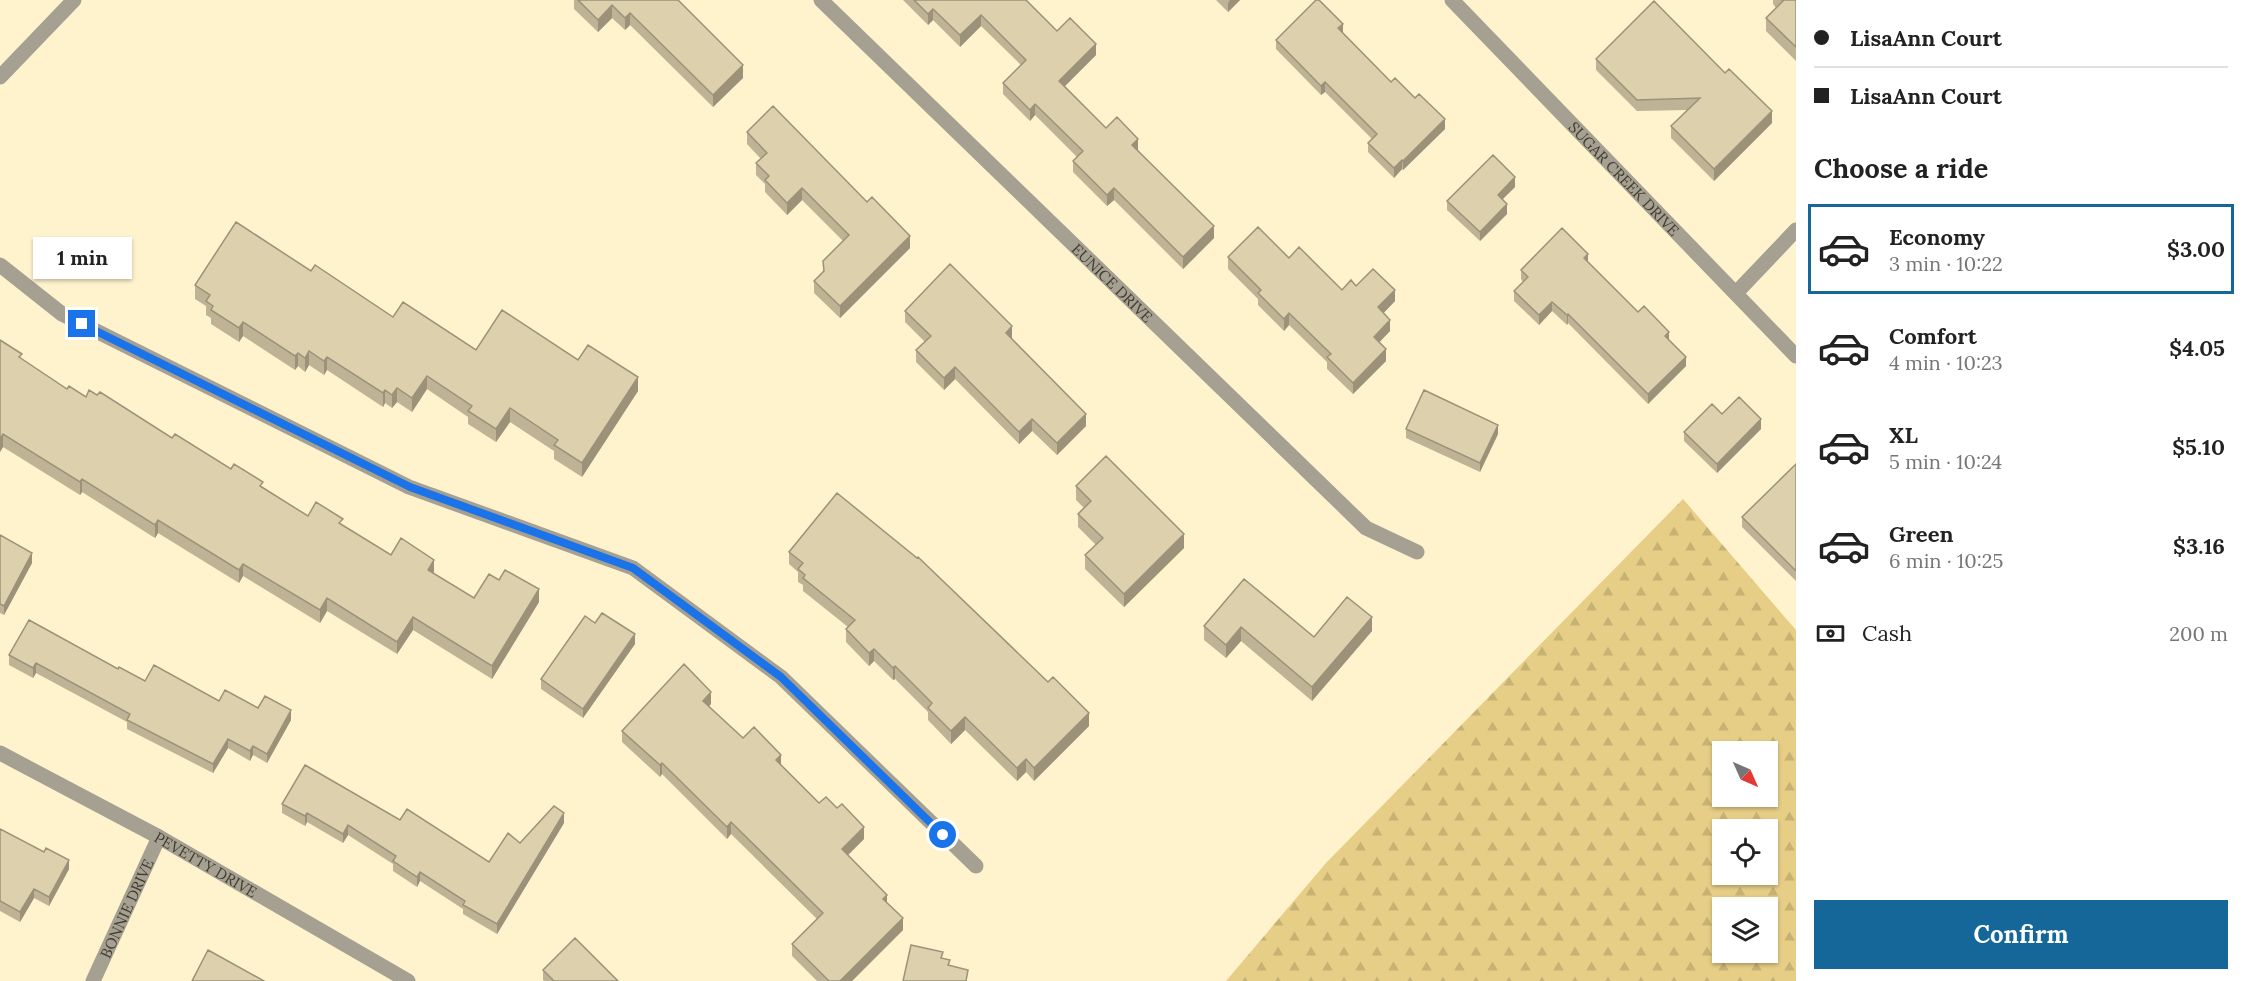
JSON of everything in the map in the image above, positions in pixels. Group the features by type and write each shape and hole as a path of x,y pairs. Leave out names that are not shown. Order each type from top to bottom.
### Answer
{"street":[{"path":"0,77 74,0"},
{"name":"EUNICE DRIVE","path":"821,0 1366,528 1417,552"},
{"name":"SUGAR CREEK DRIVE","path":"1452,0 1796,356"},
{"path":"1736,293 1796,230"},
{"path":"0,265 62,314 410,487 633,568 781,677 976,866"},
{"name":"PEVETTY DRIVE","path":"0,753 159,837 408,981"},
{"name":"BONNIE DRIVE","path":"93,981 159,837"}],"green space":[{"path":"1683,499 1796,630 1796,981 1226,981 1326,863"}],"building":[{"path":"578,0 678,0 743,65 713,95 630,13 625,18 612,5 598,20"},
{"path":"914,0 1026,0 1057,31 1070,18 1096,44 1059,81 1106,128 1117,117 1138,139 1132,145 1214,226 1183,257 1114,188 1107,195 1073,161 1083,151 1035,104 1030,110 1003,83 1026,60 981,15 960,35 933,9 928,14"},
{"path":"1316,0 1319,0 1343,24 1338,28 1391,82 1395,78 1415,98 1419,94 1445,119 1394,168 1368,143 1377,134 1325,82 1321,86 1276,40"},
{"path":"1782,0 1796,0 1796,47 1766,18"},
{"path":"1654,1 1725,73 1729,69 1772,111 1714,169 1671,126 1700,98 1637,100 1596,59"},
{"path":"773,106 867,202 872,197 910,236 840,306 814,281 824,271 823,261 849,235 802,188 787,203 765,180 769,176 756,163 767,153 747,132"},
{"path":"1493,155 1515,177 1498,195 1507,204 1480,232 1447,201"},
{"path":"236,222 311,271 315,265 393,317 403,302 476,350 502,310 578,360 588,345 638,377 582,463 554,445 558,440 510,408 496,429 468,411 472,406 427,376 412,398 397,388 392,395 385,390 383,393 327,357 324,361 309,351 305,358 298,353 295,356 243,322 239,328 211,310 213,306 206,301 210,295 195,285"},
{"path":"1258,227 1289,258 1299,247 1342,290 1351,280 1356,286 1373,269 1395,290 1378,307 1390,320 1374,337 1386,349 1353,383 1327,357 1331,354 1289,313 1284,319 1258,293 1261,290 1228,257"},
{"path":"1562,228 1588,254 1584,258 1638,312 1644,306 1669,332 1665,336 1686,357 1648,394 1568,314 1552,302 1539,315 1514,291 1528,277 1521,270"},
{"path":"950,264 1012,326 1006,333 1086,414 1057,443 1032,419 1019,432 955,367 944,378 916,350 931,336 905,311"},
{"path":"0,340 22,354 19,357 67,389 69,386 86,397 89,390 97,395 100,392 172,438 175,434 231,469 234,464 263,482 260,486 308,516 316,502 343,519 339,523 391,555 401,538 434,560 428,570 474,598 489,574 499,580 505,570 539,589 492,666 413,617 397,642 327,598 320,610 243,564 239,570 158,520 155,525 82,479 80,482 3,434 0,440"},
{"path":"1424,390 1498,425 1480,463 1406,429"},
{"path":"1739,397 1761,419 1717,464 1684,432 1712,404 1722,414"},
{"path":"1106,456 1184,534 1124,594 1085,555 1103,538 1078,514 1091,501 1076,486"},
{"path":"1796,464 1796,571 1742,517"},
{"path":"837,493 918,557 1048,682 1053,677 1089,713 1034,768 1026,759 1017,768 965,717 951,731 928,708 932,703 895,666 893,668 874,649 869,653 846,629 855,620 803,578 805,575 798,569 803,563 789,552"},
{"path":"0,535 32,553 4,606 0,604"},
{"path":"1244,579 1314,637 1347,597 1372,617 1312,687 1241,627 1226,645 1204,626"},
{"path":"602,613 635,634 583,709 541,679 585,616 595,623"},
{"path":"29,620 118,669 119,667 145,681 154,665 219,701 225,690 258,708 265,696 291,710 267,754 253,746 250,751 228,739 213,764 127,720 130,714 36,663 33,668 9,655"},
{"path":"684,664 711,692 703,701 743,738 754,727 781,755 776,760 819,803 826,797 837,808 842,804 864,827 842,849 887,895 883,899 903,918 840,981 829,981 792,944 823,913 731,822 727,827 662,763 660,765 622,731"},
{"path":"305,765 400,820 407,809 489,862 508,833 520,843 554,806 564,813 497,924 463,905 465,901 420,872 417,877 393,861 396,856 348,825 343,834 307,813 305,816 282,804"},
{"path":"0,829 44,852 46,848 69,860 49,897 34,889 20,912 0,901"},
{"path":"575,938 618,981 554,981 543,970"},
{"path":"911,945 943,952 941,958 950,960 948,965 968,970 966,981 903,981"},
{"path":"208,950 264,981 192,981"}],"route":[{"path":"82,324 410,487 633,568 781,677 943,835"}]}
